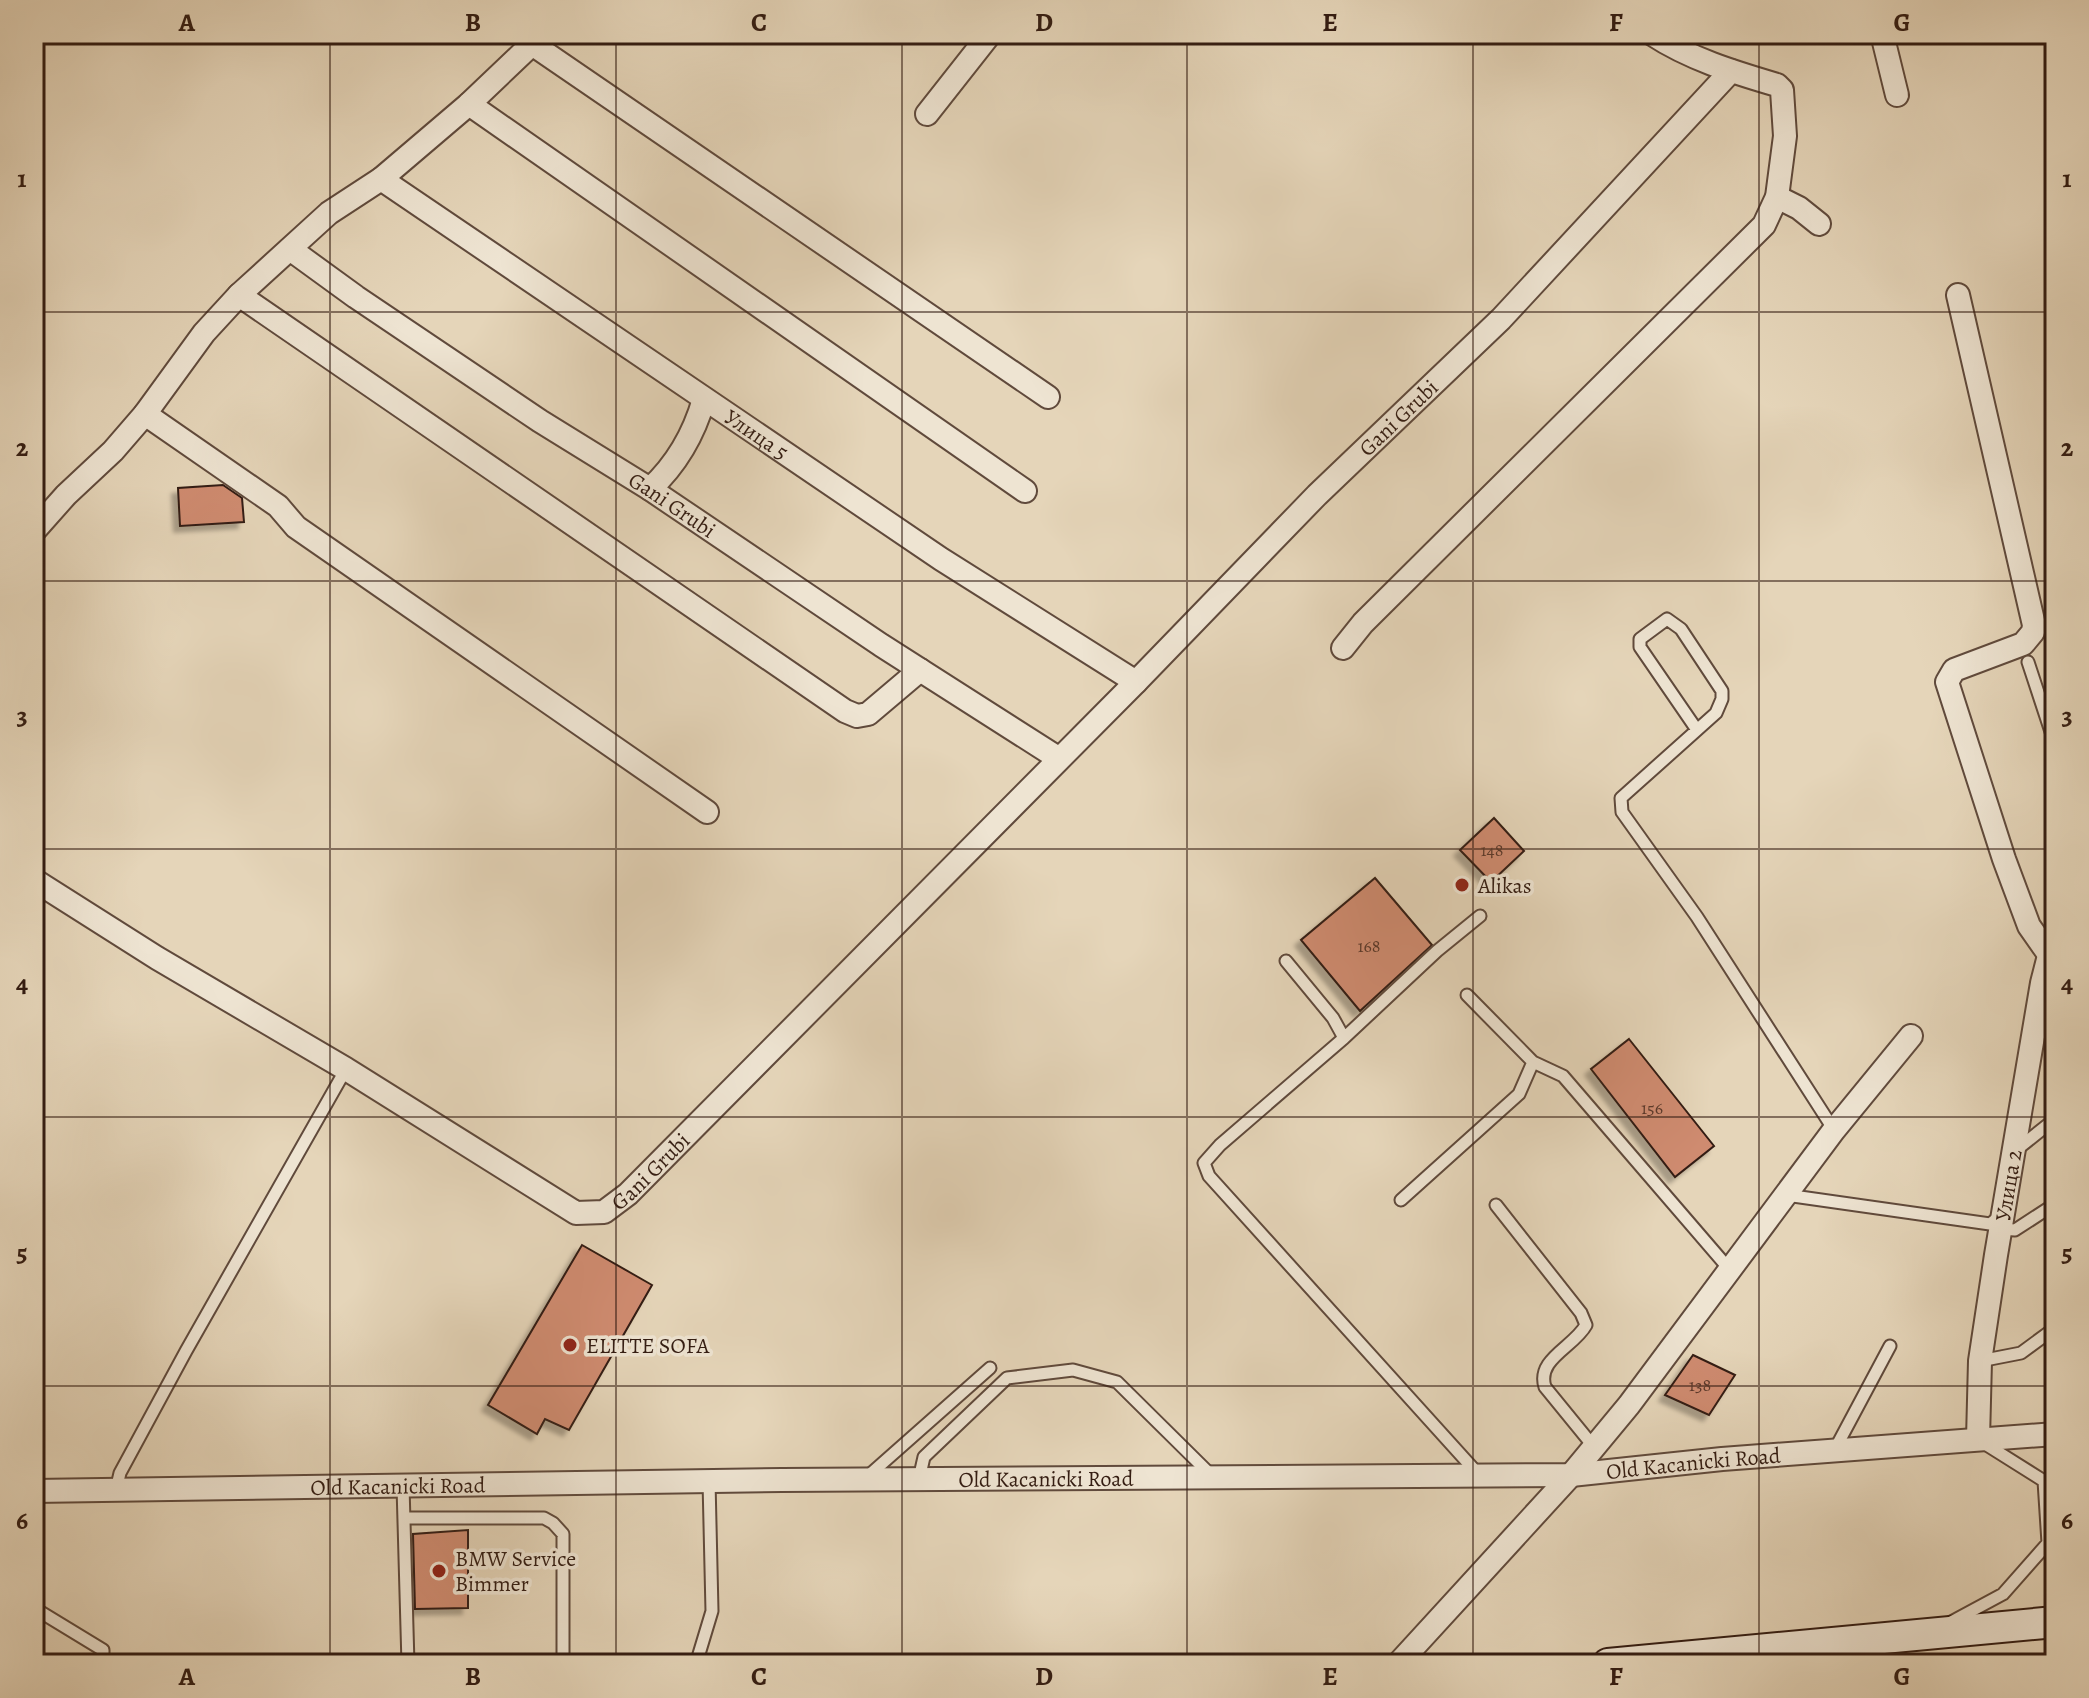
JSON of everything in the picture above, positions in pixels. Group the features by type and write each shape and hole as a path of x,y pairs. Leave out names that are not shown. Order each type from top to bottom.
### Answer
{"street":[{"path":"927,114 990,34"},
{"path":"1343,648 1363,623 1764,225 1777,197 1785,136 1782,90 1777,85 1674,48 1652,34"},
{"path":"1882,34 1897,95"},
{"path":"34,531 66,495 113,451 145,414 204,333 239,295 329,213 381,179 469,104 535,39 1048,397"},
{"name":"Gani Grubi","path":"34,880 576,1213 604,1212 628,1194 1317,495 1501,319 1731,71"},
{"path":"469,104 1025,491"},
{"name":"Улица 5","path":"381,179 941,559 1136,682"},
{"path":"1777,197 1799,208 1819,224"},
{"name":"Gani Grubi","path":"290,249 527,412 650,489 920,670 1058,758"},
{"path":"239,295 845,711 857,716 868,714 920,670"},
{"path":"1958,295 2034,625 2033,632 2023,644 1954,670 1947,682 2029,926 2052,942"},
{"path":"650,489 668,472 684,447 704,399"},
{"path":"145,414 278,506 296,527 707,812"},
{"name":"Улица 2","path":"1978,1439 1980,1361 2012,1154 2052,942"},
{"path":"1398,1664 1571,1475 1629,1405 1834,1130 1911,1036"},
{"name":"Old Kacanicki Road","path":"34,1491 865,1479 1571,1475 1722,1459 2055,1434"},
{"path":"1608,1664 2055,1622"}],"lane":[{"path":"1697,730 1640,647 1640,639 1667,619 1681,629 1722,691 1720,707 1697,730 1621,798 1622,812 1697,917 1834,1130"},
{"path":"2028,662 2055,744"},
{"path":"1480,916 1220,1145 1204,1163 1209,1176 1480,1476"},
{"path":"1286,961 1333,1018 1344,1038"},
{"path":"1467,995 1533,1062 1563,1076 1730,1270"},
{"path":"1401,1200 1519,1094 1533,1062"},
{"path":"116,1490 120,1473 186,1351 346,1069"},
{"path":"2012,1154 2055,1119"},
{"path":"1786,1195 1990,1224 2001,1222 2015,1230 2055,1204"},
{"path":"1496,1205 1581,1313 1586,1325 1581,1335 1546,1365 1542,1376 1545,1387 1594,1447"},
{"path":"1980,1361 2021,1353 2055,1328"},
{"path":"1834,1452 1890,1346"},
{"path":"865,1479 990,1368"},
{"path":"919,1479 924,1457 1007,1378 1073,1370 1117,1382 1213,1477"},
{"path":"1930,1633 2003,1594 2051,1543 2050,1481 1978,1439"},
{"path":"696,1664 712,1611 709,1481"},
{"path":"403,1486 408,1664"},
{"path":"404,1518 544,1518 553,1523 563,1534 563,1656 558,1664"},
{"path":"34,1608 103,1650 103,1659 97,1664"},
{"path":"34,1663 54,1664"}],"building":[{"path":"223,485 242,498 244,522 180,526 178,488"},
{"path":"1494,818 1524,851 1491,882 1460,850"},
{"path":"1375,878 1432,945 1360,1011 1301,940"},
{"path":"1629,1039 1714,1146 1675,1177 1591,1069"},
{"name":"ELITTE SOFA","path":"582,1245 652,1285 569,1430 545,1419 537,1434 488,1405"},
{"path":"1693,1355 1735,1375 1709,1415 1665,1395"},
{"name":"BMW Service Bimmer","path":"468,1530 468,1608 415,1609 413,1534"}],"place":[{"name":"Alikas","path":"1462,885"},
{"name":"ELITTE SOFA","path":"570,1345"},
{"name":"BMW Service Bimmer","path":"439,1571"}]}
